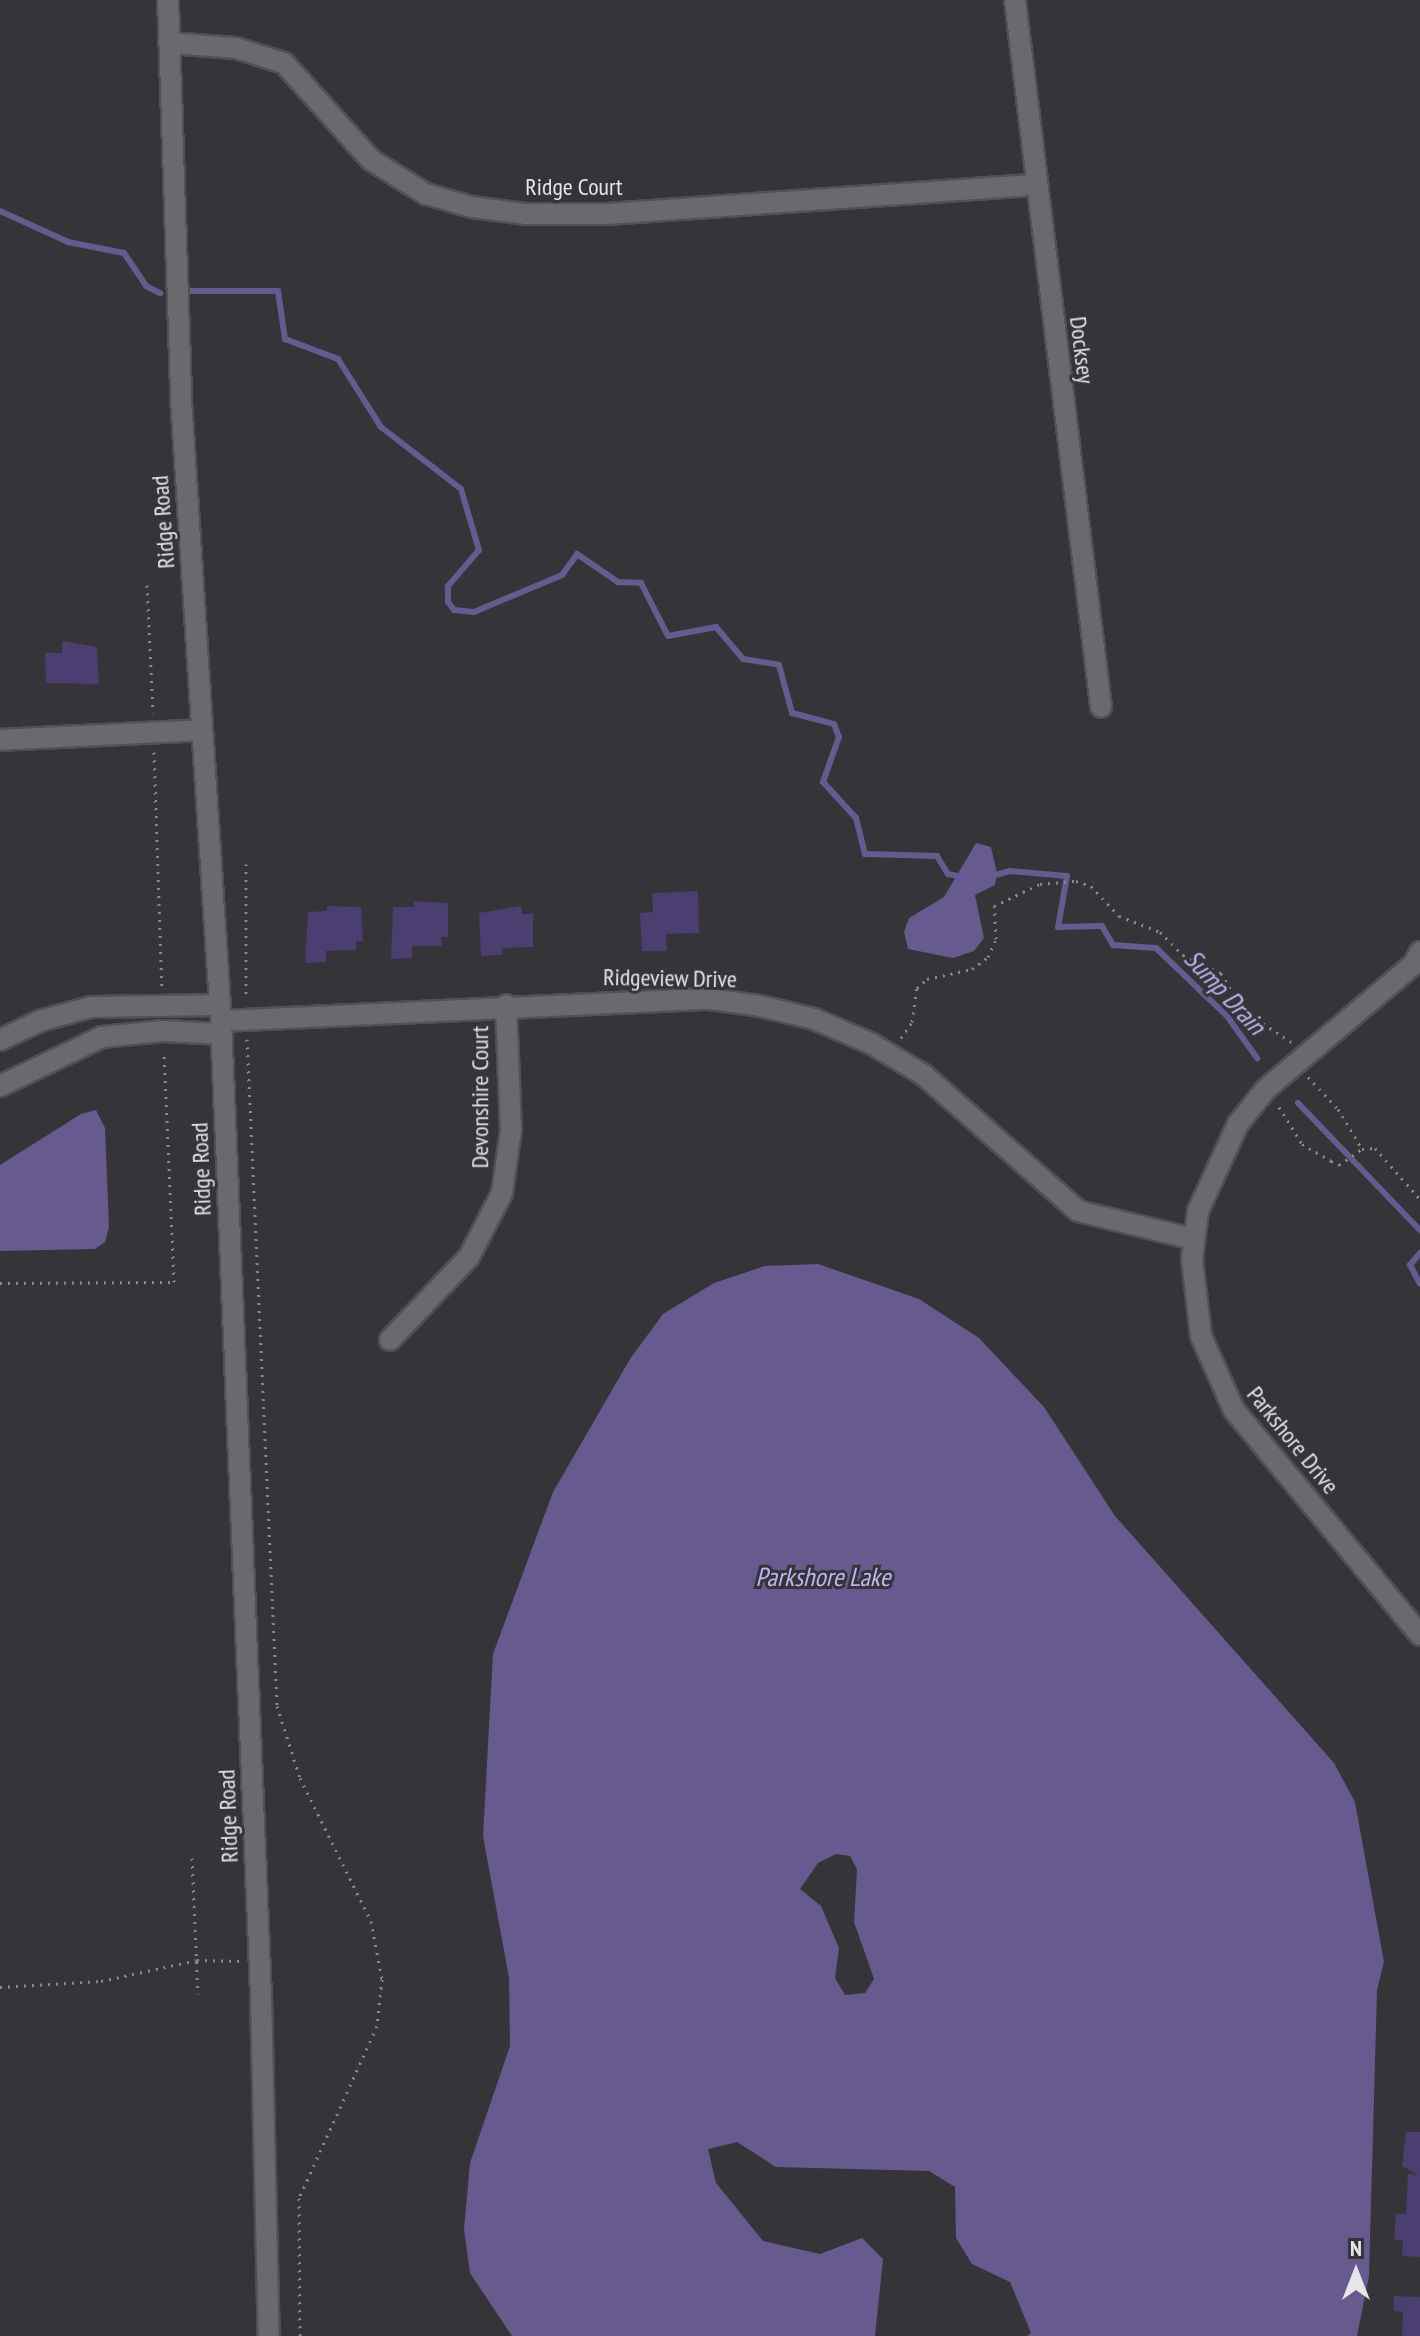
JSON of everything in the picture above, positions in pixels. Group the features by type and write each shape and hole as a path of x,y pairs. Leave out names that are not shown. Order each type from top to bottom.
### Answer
{"street":[{"name":"Ridge Road","path":"168,0 182,414 221,1020 260,1961 269,2336"},
{"name":"Docksey","path":"1015,0 1035,185 1101,707"},
{"name":"Ridge Court","path":"170,43 236,48 284,63 371,160 426,194 472,207 532,215 607,214 1035,185"},
{"path":"0,740 201,730"},
{"name":"Parkshore Drive","path":"1420,952 1303,1061 1266,1089 1238,1124 1209,1180 1193,1239 1196,1314 1219,1385 1271,1458 1420,1635"},
{"name":"Ridgeview Drive","path":"221,1020 246,1016 710,999 814,1019 924,1075 1078,1211 1193,1239"},
{"name":"Devonshire Court","path":"390,1340 469,1257 494,1215 506,1180 511,1130 506,1005"},
{"path":"0,1040 40,1021 91,1007 221,1020"},
{"path":"0,1086 102,1037 163,1031 221,1020"}],"path":[{"path":"246,864 246,1016 277,1706 300,1778 371,1921 382,1979 377,2026 299,2198 300,2336"},
{"path":"890,1055 912,1022 917,988 939,973 972,969 988,957 996,939 994,906 1020,891 1060,881 1076,881 1091,886 1119,916 1160,932 1183,955 1221,973 1243,1010 1289,1039 1303,1061 1309,1078 1338,1109 1361,1150"},
{"path":"1279,1107 1302,1144 1339,1165 1361,1150 1375,1148 1420,1199"},
{"path":"192,1858 198,1994"},
{"path":"0,1987 101,1981 197,1960 260,1961"}],"water":[{"path":"976,843 991,847 997,873 995,885 975,895 984,938 974,951 953,958 908,949 904,932 909,918 944,897"},
{"path":"96,1110 105,1128 109,1227 105,1242 95,1249 0,1251 0,1165 81,1114"},
{"name":"Parkshore Lake","path":"818,1264 919,1299 979,1338 1044,1407 1115,1516 1334,1763 1355,1802 1384,1962 1377,1990 1369,2276 1357,2336 1027,2336 1031,2333 1010,2282 972,2264 956,2238 955,2187 929,2171 776,2167 737,2142 708,2149 716,2183 763,2241 820,2254 862,2238 883,2259 875,2336 512,2336 470,2273 464,2229 470,2163 510,2046 509,1978 483,1836 493,1654 553,1492 630,1359 663,1314 714,1283 765,1266","holes":["836,1854 850,1856 857,1869 854,1922 874,1979 865,1993 845,1995 835,1978 839,1948 821,1906 800,1889 818,1863"]}],"building":[{"path":"62,641 97,647 99,684 46,683 45,653 62,653"},
{"path":"698,891 699,933 666,934 667,951 642,951 640,913 653,912 652,893"},
{"path":"413,901 448,903 448,937 441,937 442,946 412,946 412,958 391,959 393,907 414,907"},
{"path":"327,906 361,907 363,941 356,941 356,950 326,951 326,962 305,963 308,912 327,911"},
{"path":"521,906 522,914 533,914 533,947 502,948 502,955 481,956 479,913"},
{"path":"1406,2132 1420,2132 1420,2257 1402,2256 1403,2240 1394,2240 1396,2214 1406,2214 1408,2174 1418,2175 1402,2166"},
{"path":"1394,2296 1420,2297 1420,2336 1402,2336 1403,2312 1394,2311"}],"waterway":[{"name":"Sump Drain","path":"0,211 68,242 124,253 146,286 160,293"},
{"name":"Sump Drain","path":"189,291 278,291 285,339 338,359 381,427 461,489 479,550 448,586 448,602 454,610 474,612 562,575 577,554 618,582 641,583 668,636 716,627 743,659 779,665 792,713 834,724 839,737 823,782 856,818 865,854 937,856 948,874 963,877"},
{"name":"Sump Drain","path":"989,877 1010,871 1067,876 1058,927 1102,926 1113,945 1156,948 1227,1016 1257,1058"},
{"name":"Sump Drain","path":"1298,1103 1420,1230"},
{"name":"Sump Drain","path":"1420,1253 1410,1265 1420,1284"}]}
